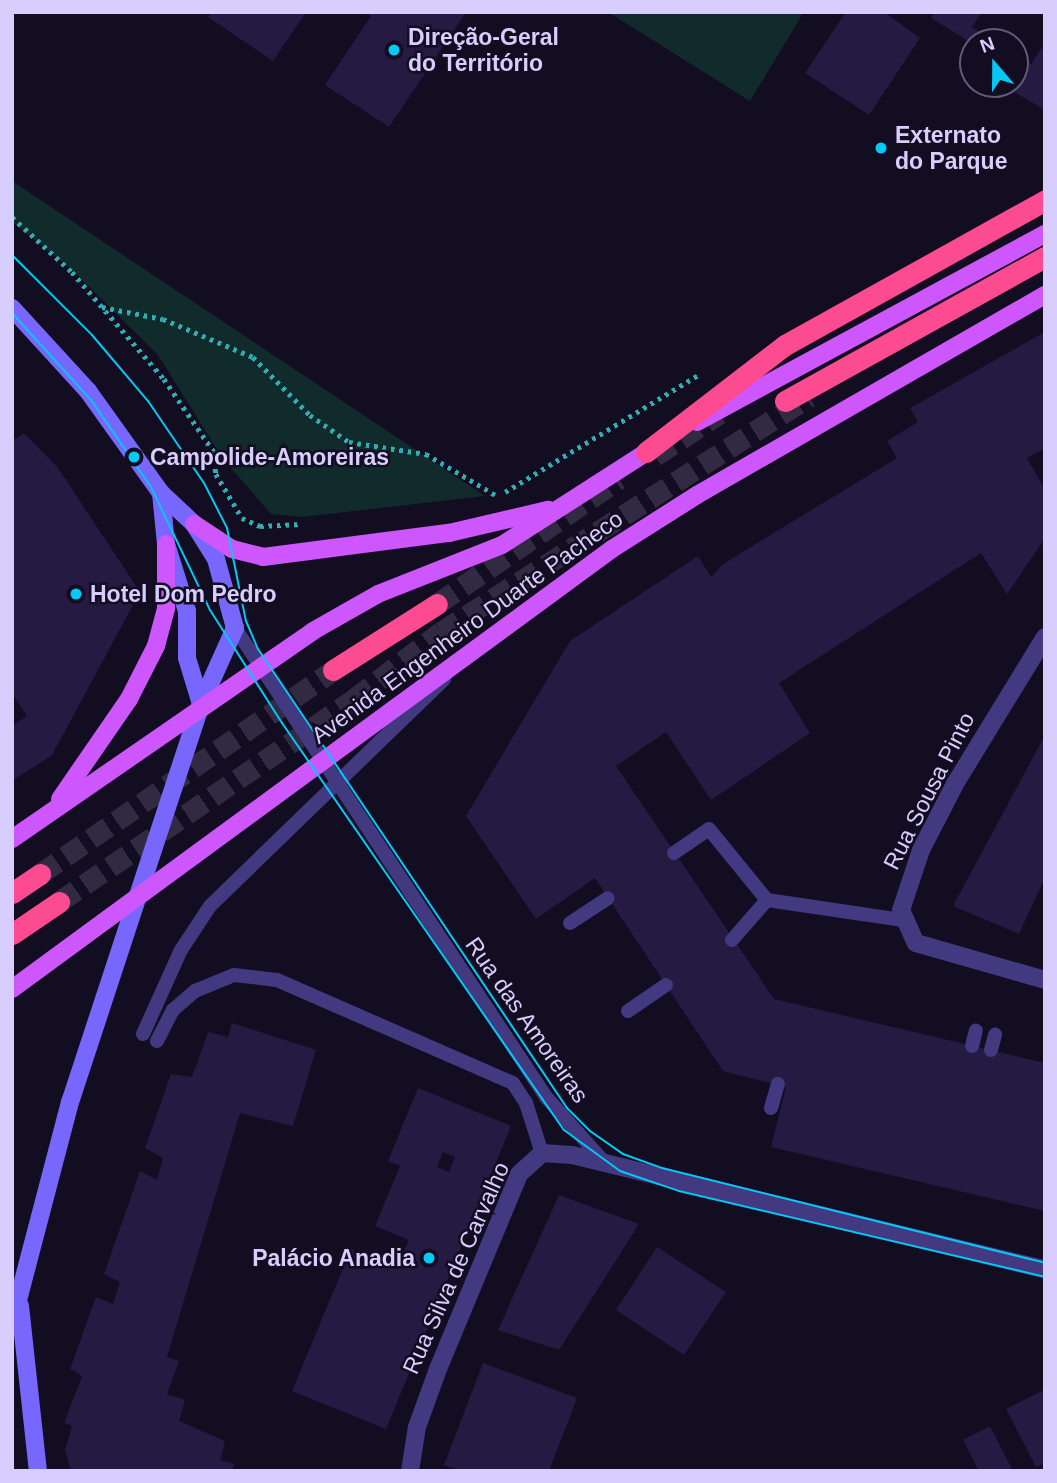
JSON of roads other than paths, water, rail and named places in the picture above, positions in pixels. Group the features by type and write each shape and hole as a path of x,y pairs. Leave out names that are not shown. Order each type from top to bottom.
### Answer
{"highway":[{"path":"646,452 785,345 1045,200"},
{"path":"785,401 1045,257"},
{"name":"Avenida Engenheiro Duarte Pacheco","path":"333,670 436,604"},
{"path":"12,893 40,874"},
{"path":"12,934 59,902"}],"main road":[{"name":"Avenida Engenheiro Duarte Pacheco","path":"12,839 201,704 368,600 502,545 646,452 1045,234"},
{"name":"Avenida Engenheiro Duarte Pacheco","path":"12,989 325,764 476,647 697,495 1045,295"},
{"path":"12,308 88,391 161,493 194,524 232,549 263,557 472,530 558,508"},
{"path":"52,810 129,699 156,646 166,608 166,544 161,493"},
{"path":"12,1323 20,1302 66,1114 140,897 201,704 235,628 216,559 194,524"},
{"path":"166,544 187,611 187,658 201,704"},
{"path":"20,1302 38,1471"}],"street":[{"name":"Rua Sousa Pinto","path":"902,920 903,898 921,850 987,728 1045,637"},
{"path":"902,920 916,943 931,950 1040,974"},
{"name":"Rua Silva de Carvalho","path":"410,1471 420,1417 519,1174 542,1153 605,1163"},
{"path":"605,1163 1045,1269"}],"lane":[{"name":"Rua das Amoreiras","path":"235,628 546,1097 605,1163"},
{"path":"143,1034 181,950 210,906 340,783 476,647"},
{"path":"674,853 709,829 766,900 902,920"},
{"path":"570,923 608,898"},
{"path":"732,940 766,900"},
{"path":"157,1041 182,1000 211,982 257,975 286,983 513,1083 526,1103 542,1153"},
{"path":"628,1011 666,985"},
{"path":"972,1046 976,1030"},
{"path":"991,1050 995,1035"},
{"path":"771,1108 778,1084"}],"tunnel":[{"path":"59,902 354,699 441,632 809,397"},
{"path":"655,456 719,414"},
{"path":"437,604 619,479"},
{"path":"40,874 333,670"}],"tram line":[{"path":"12,255 92,335 148,401 204,483 227,528 246,621 258,649 567,1108 590,1131 623,1154 662,1168 1045,1263"},
{"path":"12,313 91,400 151,487 210,610 282,723 564,1130 620,1171 679,1191 1045,1277"}],"place":[{"name":"Direção-Geral do Território","path":"394,50"},
{"name":"Externato do Parque","path":"881,148"},
{"name":"Campolide-Amoreiras","path":"134,457"},
{"name":"Hotel Dom Pedro","path":"76,594"},
{"name":"Palácio Anadia","path":"429,1258"}]}
